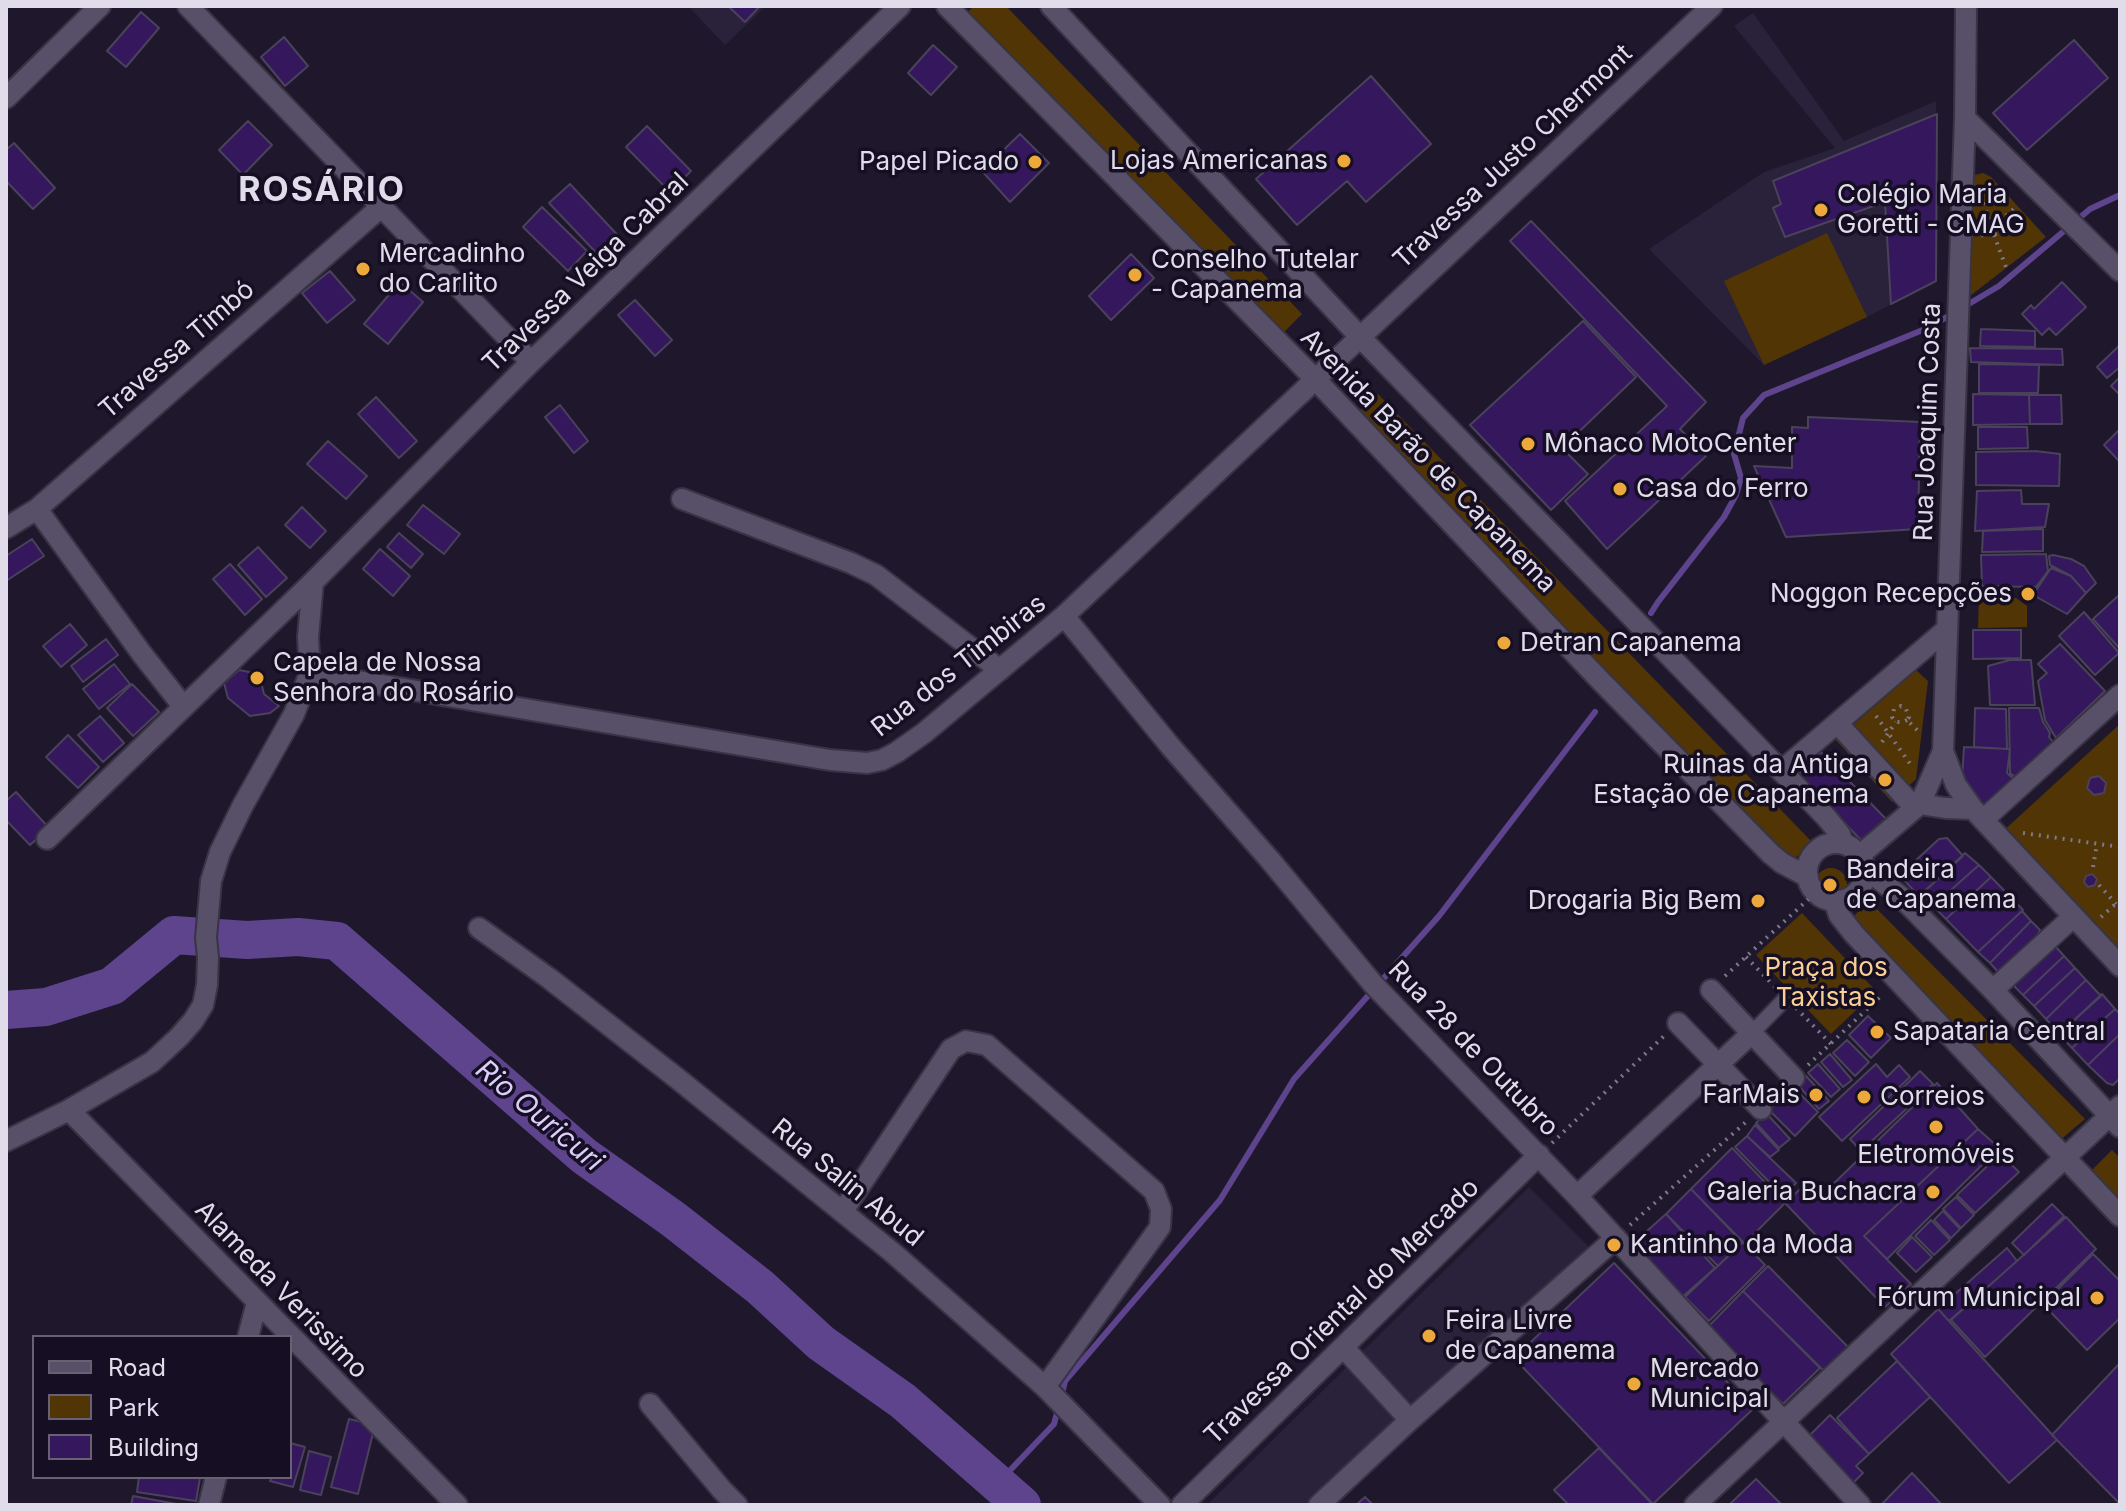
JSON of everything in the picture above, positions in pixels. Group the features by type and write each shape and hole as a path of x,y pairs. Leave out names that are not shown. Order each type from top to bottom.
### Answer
{"street":[{"path":"6,98 100,6"},
{"path":"188,6 531,362"},
{"name":"Travessa Veiga Cabral","path":"47,839 313,582 531,362 900,6"},
{"name":"Avenida Barão de Capanema","path":"947,6 1315,379 1598,678 1771,854 1808,877"},
{"name":"Avenida Barão de Capanema","path":"1051,6 1360,337 1834,826 1856,856 1894,890 2116,1117"},
{"name":"Travessa Justo Chermont","path":"1315,379 1712,6"},
{"name":"Rua Joaquim Costa","path":"1856,856 1918,806 1943,751 1965,118 1966,6"},
{"path":"1965,118 2120,271"},
{"name":"Travessa Timbó","path":"6,528 37,509 381,207"},
{"name":"Rua dos Timbiras","path":"310,673 830,760 867,763 882,760 936,723 1064,616 1315,379"},
{"path":"682,499 876,575 1000,670"},
{"path":"37,509 183,706"},
{"path":"6,1141 69,1110 152,1062 179,1037 203,1005 207,985 206,938 211,881 220,852 294,714 310,673 308,637 313,582"},
{"name":"Rua 28 de Outubro","path":"1064,616 1373,984 1539,1155 1860,1505"},
{"path":"1781,771 1947,629"},
{"path":"1978,814 2120,695"},
{"path":"1838,724 1918,806 1978,814"},
{"path":"1943,751 1956,785 1978,814 2120,966"},
{"path":"1834,843 1856,856 1864,878 1853,895 1834,901 1816,893 1807,867 1817,850 1834,843"},
{"path":"1834,901 1839,915 1854,934 2120,1216"},
{"path":"1993,990 2073,917"},
{"name":"Rua Salin Abud","path":"479,928 550,979 843,1211 1045,1387 1160,1505"},
{"path":"1711,990 1794,1078"},
{"path":"1577,1196 1786,998"},
{"path":"1678,1023 1761,1109"},
{"path":"843,1211 951,1049 966,1041 987,1045 1154,1191 1161,1209 1160,1227 1045,1387"},
{"name":"Alameda Verissimo","path":"69,1110 290,1335"},
{"path":"1695,1505 2065,1159 2116,1117"},
{"name":"Travessa Oriental do Mercado","path":"1182,1505 1539,1155"},
{"path":"1319,1505 1616,1238"},
{"path":"249,1335 257,1302"},
{"name":"Alameda Verissimo","path":"292,1338 457,1505"},
{"path":"1343,1347 1410,1420"},
{"path":"650,1404 723,1500"},
{"path":"209,1505 216,1479"}],"path":[{"path":"2000,221 2015,208"},
{"path":"2000,221 1993,218 1985,224 1987,232 1994,235 2007,270"},
{"path":"1994,235 2002,228 2000,221"},
{"path":"1896,722 1892,713 1899,706 1906,709 1907,720"},
{"path":"1876,716 1911,765"},
{"path":"1896,722 1907,720"},
{"path":"1907,720 1917,730"},
{"path":"1882,741 1896,722"},
{"path":"2014,832 2120,847"},
{"path":"2093,867 2097,844"},
{"path":"2098,920 2118,902 2099,885"}],"shaded area":[{"path":"688,6 766,6 725,45"},
{"name":"Colégio Maria Goretti - CMAG","path":"1753,13 1844,141 1936,101 1936,281 1764,365 1649,249 1764,172 1835,148 1734,26"},
{"path":"1529,1187 1593,1251 1304,1505 1207,1505"}],"green space":[{"path":"974,6 1006,6 1302,314 1278,338 966,14"},
{"path":"1983,173 1991,177 2046,237 1970,296 1965,296 1971,181 1975,175"},
{"path":"1827,233 1867,317 1764,365 1724,281"},
{"path":"1378,394 1812,842 1790,863 1352,417"},
{"path":"1979,598 2016,598 2027,606 2027,627 1978,628"},
{"path":"1916,670 1928,681 1916,779 1892,802 1836,740"},
{"path":"2120,724 2120,954 2001,833"},
{"path":"1831,868 1842,873 1847,884 1842,895 1831,900 1820,895 1815,884 1820,873"},
{"path":"1869,901 2085,1119 2059,1141 1847,923"},
{"name":"Praça dos Taxistas","path":"1802,913 1876,991 1831,1034 1756,955"},
{"path":"2112,1150 2120,1158 2120,1205 2089,1173"}],"building":[{"path":"728,6 760,6 745,22"},
{"path":"141,12 159,28 126,67 107,51"},
{"path":"284,37 308,66 285,86 261,57"},
{"path":"2074,40 2108,78 2027,150 1993,113"},
{"path":"933,45 957,67 931,95 908,73"},
{"name":"Lojas Americanas","path":"1371,76 1431,144 1366,202 1347,181 1297,225 1256,179"},
{"path":"1937,114 1936,281 1891,304 1885,202 1785,237 1773,208 1781,204 1773,181"},
{"path":"248,121 272,145 243,175 219,150"},
{"path":"647,126 691,171 670,192 626,147"},
{"path":"1020,134 1049,163 1010,202 982,171"},
{"path":"14,143 55,188 33,209 6,181 6,150"},
{"path":"570,184 624,242 604,261 549,203"},
{"path":"542,207 587,251 568,271 523,227"},
{"path":"1531,221 1706,402 1680,429 1706,456 1607,549 1565,501 1667,406 1510,241"},
{"path":"1131,254 1154,278 1111,320 1089,296"},
{"path":"330,271 355,300 327,323 302,293"},
{"path":"400,282 423,302 388,344 364,324"},
{"path":"2062,282 2086,307 2056,335 2049,328 2042,335 2022,314 2031,305 2034,309"},
{"path":"635,300 672,340 655,356 618,315"},
{"path":"1583,321 1636,377 1562,448 1588,474 1551,510 1470,425"},
{"path":"1981,329 2035,331 2035,347 1980,346"},
{"path":"2120,345 2120,367 2107,378 2097,367"},
{"path":"1970,348 2062,349 2063,365 1971,362"},
{"path":"1979,364 2039,365 2038,393 1979,393"},
{"path":"2120,377 2120,395 2111,386"},
{"path":"1973,394 2029,395 2030,424 1973,425"},
{"path":"2029,395 2061,395 2062,424 2030,424"},
{"path":"376,397 417,441 399,458 358,414"},
{"path":"560,405 588,441 574,453 545,417"},
{"path":"1808,417 1920,422 1918,529 1786,537 1754,466 1792,468 1792,427 1808,428"},
{"path":"1978,427 2027,427 2028,448 1978,449"},
{"path":"2120,429 2120,462 2104,445"},
{"path":"328,441 367,476 346,499 307,464"},
{"path":"2035,451 2060,454 2059,486 1976,485 1976,452"},
{"path":"2021,490 2022,504 2049,504 2045,527 1975,531 1977,491"},
{"path":"423,505 460,534 444,554 407,525"},
{"path":"302,507 326,531 310,548 285,525"},
{"path":"2043,529 2043,551 1982,552 1983,531"},
{"path":"399,533 423,554 411,568 387,547"},
{"path":"32,539 44,556 6,581 6,556"},
{"path":"258,547 287,578 266,597 238,565"},
{"path":"380,549 410,576 393,596 363,569"},
{"path":"2046,554 2048,571 2036,587 1982,586 1981,555"},
{"path":"2049,556 2084,566 2096,583 2086,593 2071,576 2050,565"},
{"path":"230,564 262,599 245,615 213,579"},
{"path":"2051,568 2071,576 2086,593 2067,614 2033,595"},
{"path":"2118,596 2120,598 2120,649 2093,619"},
{"path":"2084,612 2119,653 2095,675 2059,636"},
{"path":"70,624 87,645 61,667 43,646"},
{"path":"1973,630 2021,630 2021,658 1973,659"},
{"path":"106,639 118,655 83,682 71,666"},
{"path":"2060,644 2105,691 2056,738 2045,720 2038,681 2047,673 2038,664"},
{"path":"2010,660 2031,660 2035,705 1990,705 1988,666"},
{"path":"114,664 130,684 99,709 83,689"},
{"path":"239,670 259,674 264,694 279,706 270,713 250,716 228,698 224,683"},
{"path":"132,684 159,712 133,736 107,708"},
{"path":"1975,708 2006,709 2007,749 1974,747"},
{"path":"2009,708 2039,708 2053,742 2016,778 2010,773"},
{"path":"100,716 124,743 103,762 78,735"},
{"path":"68,735 99,767 78,788 46,757"},
{"path":"1964,747 2010,749 2007,773 2015,780 1987,806 1961,794"},
{"path":"1821,752 1886,819 1863,842 1798,775"},
{"path":"2099,776 2106,783 2104,793 2094,795 2087,788 2090,778"},
{"path":"16,792 49,828 30,845 6,820 6,801"},
{"path":"1947,838 1963,856 1919,896 1903,879 1903,872 1939,839"},
{"path":"1965,853 1979,865 1933,906 1922,894"},
{"path":"1979,865 1991,877 1946,919 1933,906"},
{"path":"2092,874 2097,879 2095,885 2088,887 2084,882 2086,876"},
{"path":"1991,877 2023,910 1978,952 1946,919"},
{"path":"2022,911 2031,921 1990,963 1978,952"},
{"path":"2031,921 2040,930 2035,941 2001,975 1990,963"},
{"path":"2050,946 2056,947 2064,956 2023,995 2015,987 2014,980"},
{"path":"2064,956 2075,968 2034,1006 2023,995"},
{"path":"2075,968 2086,980 2046,1019 2034,1006"},
{"path":"2086,980 2101,996 2059,1034 2046,1019"},
{"path":"2102,994 2115,1009 2072,1048 2059,1034"},
{"path":"2115,1009 2120,1014 2120,1034 2088,1065 2072,1048"},
{"path":"1868,1016 1891,1038 1871,1058 1849,1035"},
{"path":"2120,1034 2120,1078 2113,1085 2088,1065"},
{"path":"1847,1040 1869,1062 1855,1076 1833,1053"},
{"path":"1830,1054 1852,1080 1843,1087 1821,1062"},
{"path":"1818,1064 1840,1089 1831,1097 1808,1073"},
{"name":"Correios","path":"1876,1064 1887,1077 1899,1065 1910,1077 1842,1141 1819,1117"},
{"path":"1920,1071 1933,1084 1861,1151 1850,1139"},
{"path":"1806,1076 1829,1101 1819,1109 1797,1084"},
{"path":"1937,1083 1978,1129 1864,1236 1911,1284 1885,1307 1785,1203 1810,1180 1824,1193"},
{"path":"1793,1087 1818,1112 1795,1136 1769,1110"},
{"path":"1766,1113 1790,1139 1779,1148 1756,1123"},
{"path":"1755,1125 1779,1150 1770,1157 1747,1136"},
{"name":"Galeria Buchacra","path":"1978,1129 1999,1148 1887,1259 1864,1236"},
{"path":"1747,1136 1796,1183 1783,1196 1735,1147"},
{"path":"1732,1148 1785,1203 1744,1244 1691,1189"},
{"path":"2000,1154 2019,1172 1975,1213 1957,1195"},
{"path":"1691,1189 1743,1242 1718,1266 1666,1214"},
{"path":"1956,1197 1974,1215 1961,1228 1943,1209"},
{"path":"2052,1204 2064,1216 2024,1255 2012,1243"},
{"path":"1943,1211 1960,1229 1951,1238 1934,1220"},
{"path":"1666,1214 1715,1268 1680,1299 1629,1247"},
{"path":"2066,1217 2096,1249 1985,1357 1951,1320"},
{"path":"1931,1220 1950,1240 1934,1255 1915,1236"},
{"path":"1912,1237 1932,1257 1916,1272 1897,1253"},
{"path":"1743,1242 1765,1265 1709,1321 1685,1297"},
{"path":"2007,1248 2017,1261 1949,1321 1938,1309"},
{"path":"2093,1254 2120,1281 2120,1318 2087,1350 2043,1304"},
{"name":"Mercado Municipal","path":"1614,1263 1753,1409 1653,1504 1514,1358"},
{"path":"1768,1266 1848,1347 1824,1371 1743,1291"},
{"path":"1743,1291 1820,1368 1783,1404 1707,1328"},
{"path":"1938,1309 2057,1440 2009,1483 1891,1354"},
{"path":"1897,1361 1930,1397 1869,1454 1837,1418"},
{"path":"2120,1363 2120,1504 2052,1435"},
{"path":"1830,1415 1869,1454 1856,1466 1863,1473 1848,1488 1803,1442"},
{"path":"349,1419 375,1425 358,1494 331,1487"},
{"path":"292,1444 305,1447 293,1487 270,1481 292,1479"},
{"path":"1599,1448 1653,1505 1569,1505 1554,1490"},
{"path":"309,1451 331,1457 321,1495 300,1490"},
{"path":"1912,1473 1942,1505 1881,1505"},
{"path":"139,1479 200,1479 196,1501 137,1492"},
{"path":"1756,1479 1782,1505 1729,1505"},
{"path":"133,1496 182,1505 131,1505"},
{"path":"1365,1497 1373,1505 1356,1505"}],"waterway":[{"path":"1651,613 1724,517 1736,495 1741,478 1734,454 1743,418 1764,395 1930,327 1999,286 2090,209 2120,195"},
{"path":"1061,1398 1065,1381 1220,1200 1294,1079 1439,916 1595,712"},
{"name":"Rio Ouricuri","path":"6,1010 46,1007 112,986 174,935 247,940 298,937 337,941 584,1156 673,1219 760,1287 821,1343 903,1401 1022,1505"},
{"path":"998,1483 1054,1424 1058,1409"}],"place":[{"name":"Lojas Americanas","path":"1344,161"},
{"name":"Papel Picado","path":"1035,162"},
{"name":"Colégio Maria Goretti - CMAG","path":"1821,210"},
{"name":"Mercadinho do Carlito","path":"363,269"},
{"name":"Conselho Tutelar - Capanema","path":"1135,275"},
{"name":"Mônaco MotoCenter","path":"1528,444"},
{"name":"Casa do Ferro","path":"1620,489"},
{"name":"Noggon Recepções","path":"2028,594"},
{"name":"Detran Capanema","path":"1504,643"},
{"name":"Capela de Nossa Senhora do Rosário","path":"257,678"},
{"name":"Ruinas da Antiga Estação de Capanema","path":"1885,780"},
{"name":"Bandeira de Capanema","path":"1830,885"},
{"name":"Drogaria Big Bem","path":"1758,901"},
{"name":"Sapataria Central","path":"1877,1032"},
{"name":"FarMais","path":"1816,1095"},
{"name":"Correios","path":"1864,1097"},
{"name":"Eletromóveis","path":"1936,1127"},
{"name":"Galeria Buchacra","path":"1933,1192"},
{"name":"Kantinho da Moda","path":"1614,1245"},
{"name":"Fórum Municipal","path":"2097,1298"},
{"name":"Feira Livre de Capanema","path":"1429,1336"},
{"name":"Mercado Municipal","path":"1634,1384"}],"district":[{"name":"ROSÁRIO","path":"322,191"}]}
